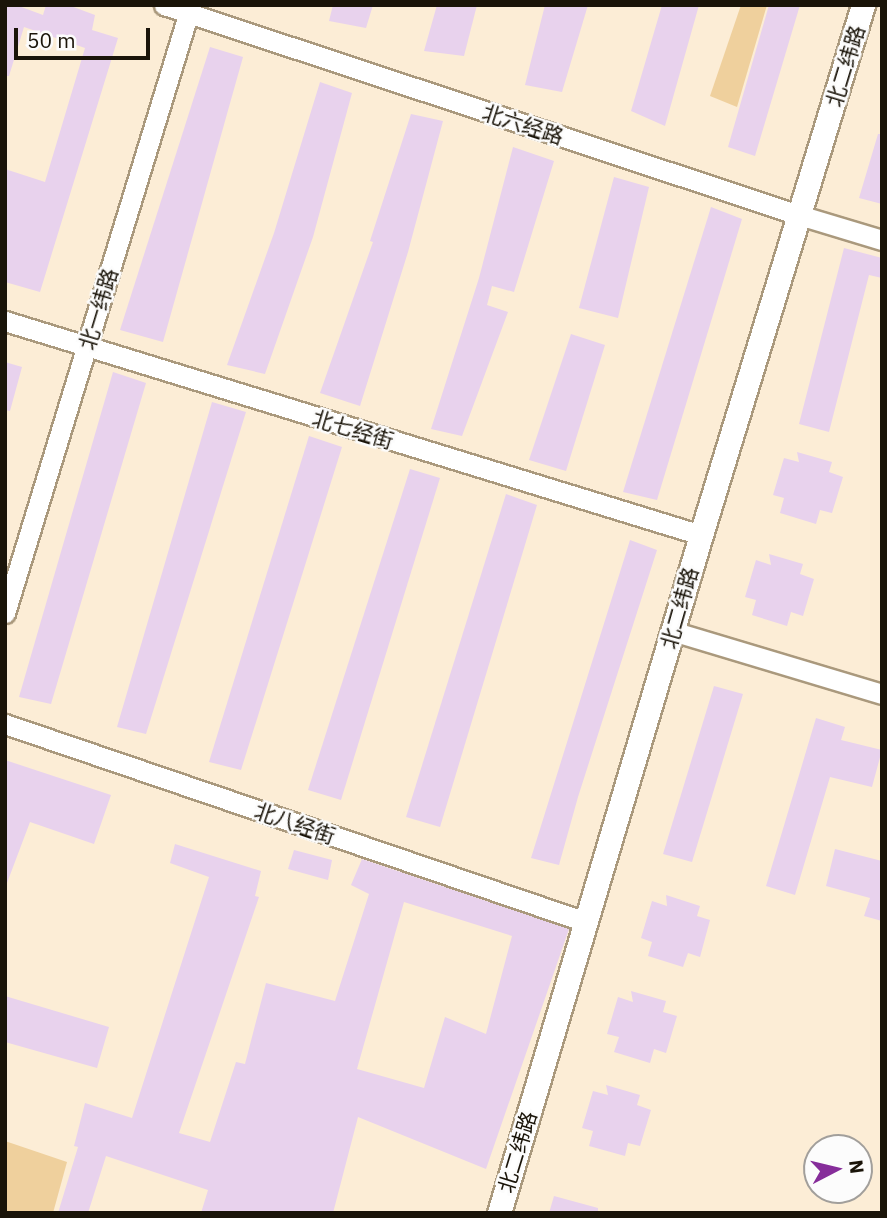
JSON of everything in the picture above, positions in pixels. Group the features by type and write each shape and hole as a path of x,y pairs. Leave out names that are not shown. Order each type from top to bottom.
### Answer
{"street":[{"name":"北六经路","path":"164,5 190,9 799,215 882,240"},
{"name":"北二纬路","path":"499,1213 672,631 863,5"},
{"name":"北一纬路","path":"5,613 190,9"},
{"name":"北七经街","path":"5,321 701,535"},
{"path":"672,631 882,694"},
{"name":"北八经街","path":"5,724 586,922"}],"shaded area":[{"path":"741,5 767,5 737,107 710,96"},
{"path":"5,1141 67,1162 53,1213 5,1213"}],"building":[{"path":"5,5 16,5 43,15 46,5 68,5 95,15 92,30 118,38 40,292 5,282 5,169 45,182 85,48 24,27 9,76 5,76"},
{"path":"333,5 373,5 366,28 329,21"},
{"path":"437,5 477,5 464,56 424,51"},
{"path":"545,5 588,5 562,92 525,85"},
{"path":"662,5 699,5 665,126 631,111"},
{"path":"769,5 800,5 755,156 728,147"},
{"path":"210,47 243,57 163,342 120,330"},
{"path":"320,82 352,93 313,237 265,374 227,365 274,233"},
{"path":"411,114 443,121 408,252 360,406 320,393 373,242 370,241"},
{"path":"878,134 882,134 882,204 859,198"},
{"path":"513,147 554,161 514,292 492,286 487,305 508,312 462,436 431,429 479,278"},
{"path":"614,177 649,187 618,318 579,308"},
{"path":"711,207 742,219 657,500 623,492"},
{"path":"844,248 882,258 882,278 869,275 829,432 799,424"},
{"path":"571,334 605,345 566,471 529,460"},
{"path":"5,362 22,367 10,411 5,410"},
{"path":"113,372 146,383 51,704 19,697"},
{"path":"212,402 246,412 146,734 117,727"},
{"path":"309,436 342,447 241,770 209,762"},
{"path":"797,452 832,462 829,472 843,477 832,513 820,510 816,524 780,513 784,498 773,495 784,458 799,462"},
{"path":"410,469 440,478 341,800 308,790"},
{"path":"506,494 537,505 440,827 406,817"},
{"path":"630,540 657,550 559,865 531,858"},
{"path":"769,554 803,564 800,574 814,579 803,616 791,612 787,626 752,615 756,600 745,597 756,560 771,565"},
{"path":"714,686 743,694 692,862 663,854"},
{"path":"816,718 845,727 841,740 882,750 872,787 830,777 795,895 766,886"},
{"path":"5,760 111,795 94,844 30,822 7,883"},
{"path":"175,844 261,871 255,896 259,897 179,1133 210,1142 236,1062 245,1064 266,983 335,1001 369,894 351,885 362,859 569,929 486,1169 358,1117 333,1213 201,1213 208,1190 106,1156 88,1213 58,1213 78,1147 74,1146 85,1103 132,1118 209,877 170,863","holes":["404,902 512,936 486,1034 445,1017 424,1088 357,1069"]},
{"path":"835,849 882,861 882,921 864,916 870,898 826,886"},
{"path":"294,850 332,860 328,880 288,869"},
{"path":"666,895 700,906 697,916 710,920 700,957 688,953 683,967 648,956 652,942 641,938 652,901 667,906"},
{"path":"631,991 666,1001 663,1012 677,1016 666,1053 654,1049 650,1063 614,1052 619,1037 607,1034 618,997 633,1002"},
{"path":"5,996 109,1027 97,1068 5,1042"},
{"path":"606,1085 640,1095 637,1105 651,1110 640,1146 628,1143 625,1156 589,1146 593,1131 582,1128 593,1091 608,1095"},
{"path":"554,1196 598,1208 598,1213 549,1213"}]}
